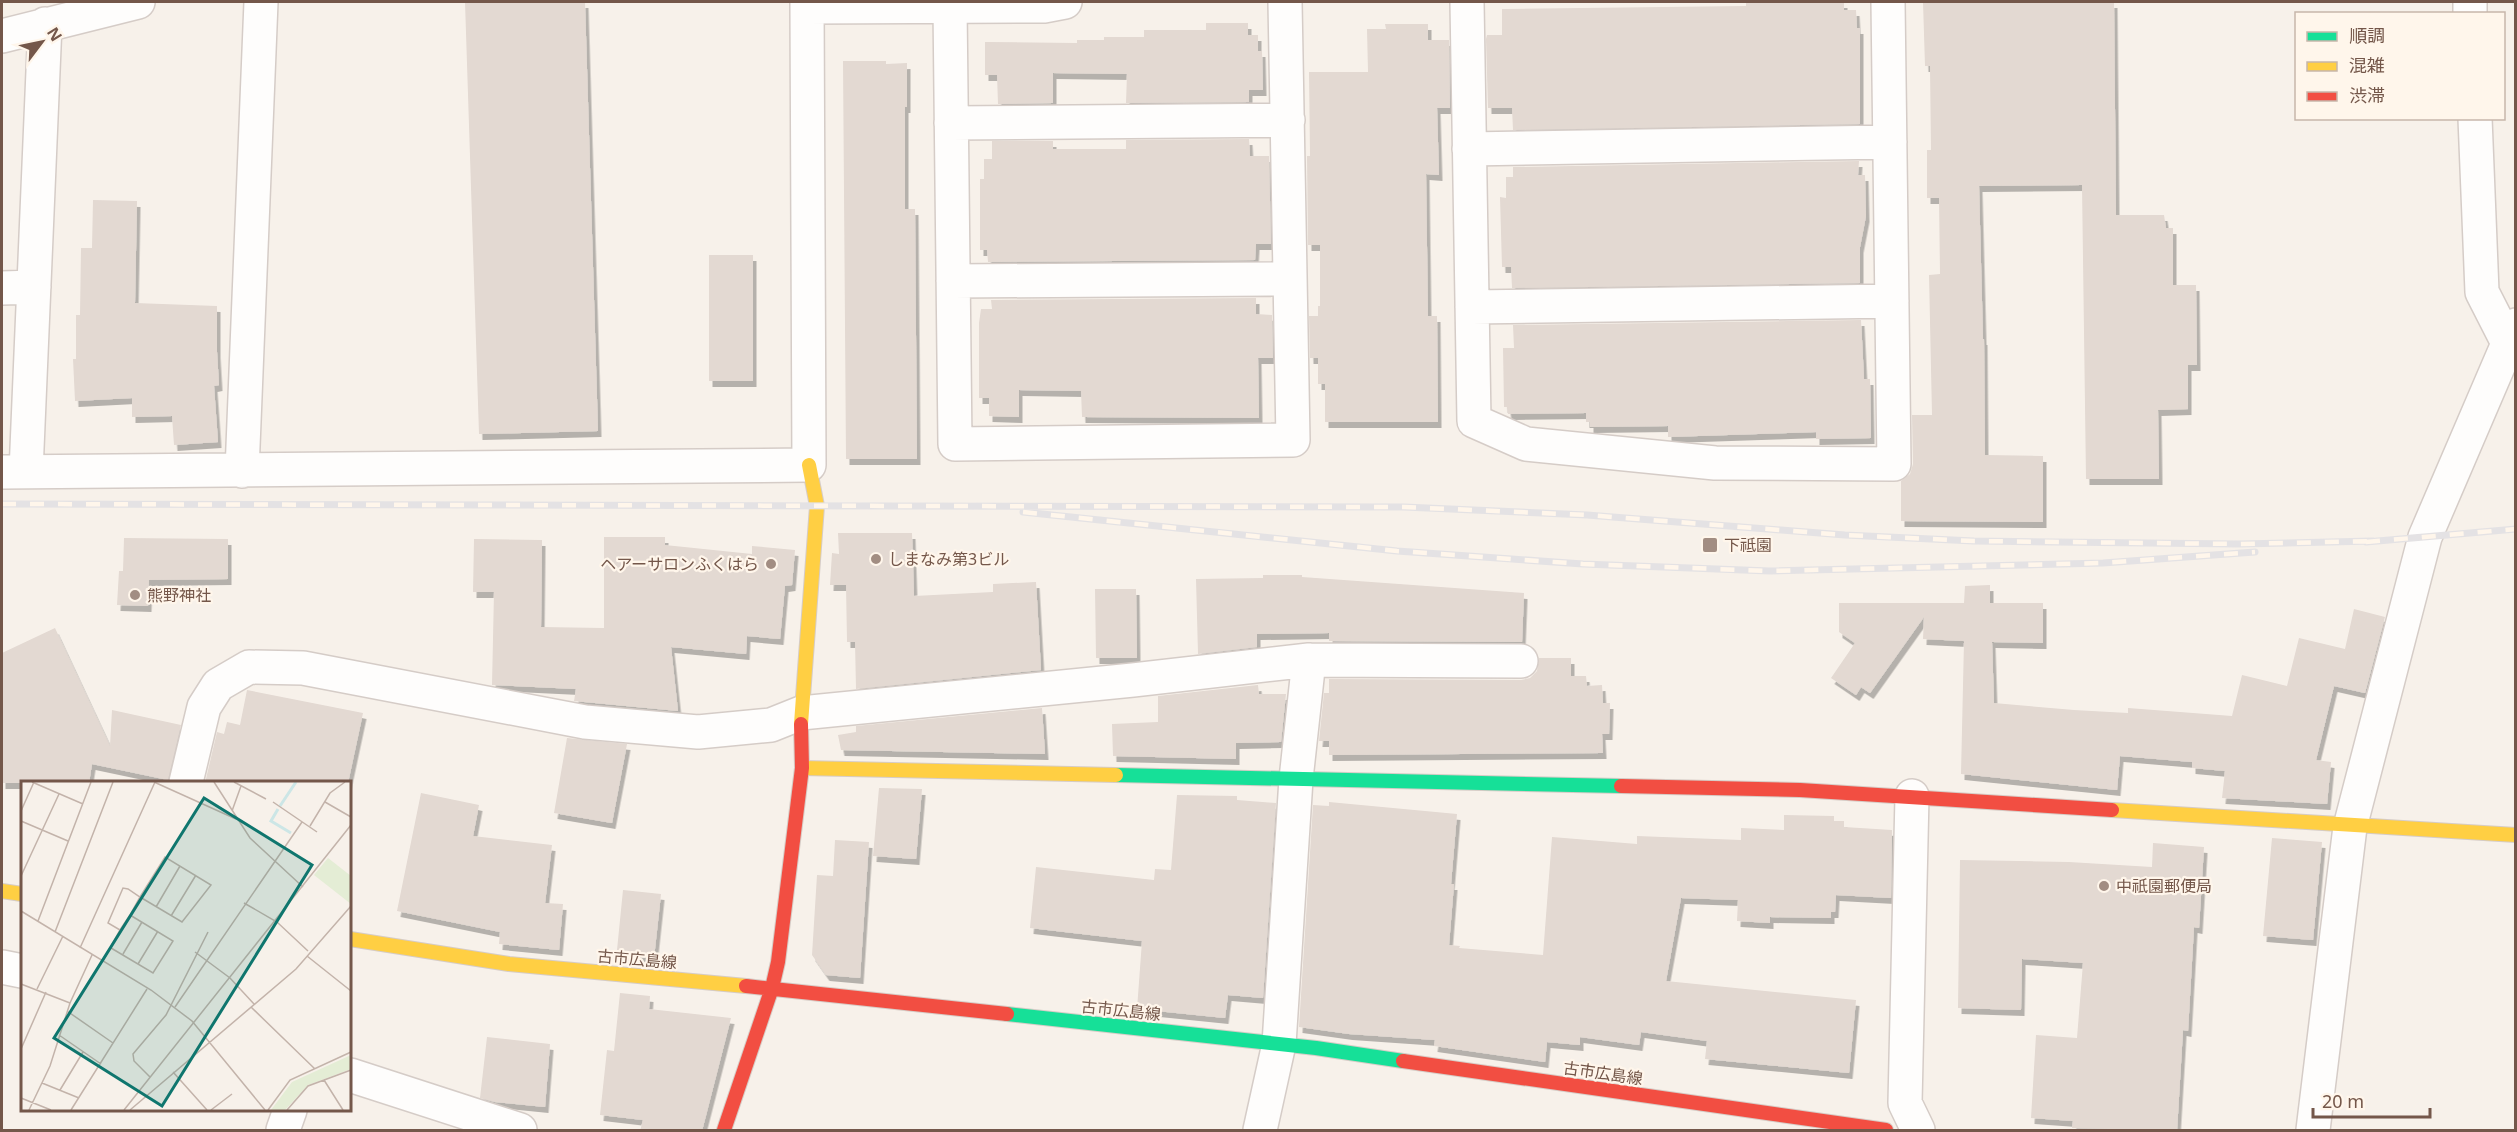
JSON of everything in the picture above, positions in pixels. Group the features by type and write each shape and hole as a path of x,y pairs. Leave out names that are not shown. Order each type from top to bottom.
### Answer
{"street":[{"path":"2,36 138,2"},
{"path":"242,471 261,2"},
{"path":"724,1131 772,988 778,962 802,768 801,713 817,506 809,465 807,4 1044,6 1065,2"},
{"path":"950,6 955,444 1293,440 1285,2"},
{"path":"1467,2 1474,421 1526,444 1715,463 1894,464 1888,2"},
{"path":"45,24 34,287 14,472 809,465"},
{"path":"951,123 1288,120"},
{"path":"2313,1131 2350,826 2425,537 2511,333 2482,292 2475,120"},
{"path":"1469,148 1890,142"},
{"path":"953,281 1290,279"},
{"path":"2,288 34,287"},
{"path":"1472,307 1892,301"},
{"path":"1260,1131 1279,1044 1296,779 1309,660"},
{"path":"186,781 204,707 218,685 249,667 303,668 585,722 698,732 771,725 801,713 1309,660 1521,661"},
{"path":"802,768 1711,787 1912,796 2516,836"},
{"path":"1912,796 1905,1103 1918,1131"},
{"path":"2,891 21,894"},
{"name":"古市広島線","path":"351,939 509,964 772,988 1279,1044 1887,1131"},
{"path":"2,966 21,971"},
{"path":"351,1075 520,1131"},
{"path":"283,1131 290,1111"}],"building":[{"path":"465,2 585,2 598,431 479,434"},
{"path":"1844,2 1844,10 1856,10 1857,28 1860,28 1860,124 1513,130 1512,108 1488,108 1486,39 1487,35 1502,35 1502,9 1746,6 1746,3"},
{"path":"1923,2 2114,2 2116,215 2164,215 2166,228 2173,228 2173,285 2196,285 2197,365 2188,365 2188,409 2158,410 2159,479 2086,479 2082,185 1979,186 1985,455 2043,456 2043,522 1901,521 1901,481 1910,474 1913,464 1912,415 1932,415 1929,275 1940,274 1939,198 1927,198 1927,150 1931,150 1930,66 1925,66"},
{"path":"1206,23 1248,23 1248,35 1258,35 1258,51 1262,51 1263,90 1249,90 1249,102 1126,103 1127,74 1053,73 1053,103 998,104 997,75 985,75 985,42 1077,43 1077,40 1104,40 1104,37 1144,37 1144,30 1206,30"},
{"path":"1385,24 1428,24 1428,40 1449,40 1450,108 1437,108 1439,175 1426,174 1428,316 1437,316 1438,422 1325,422 1325,384 1318,384 1318,358 1310,358 1309,316 1318,316 1318,306 1320,306 1320,245 1308,245 1309,72 1368,72 1367,29 1386,29"},
{"path":"843,61 907,63 905,209 915,209 917,459 846,459"},
{"path":"1249,139 1250,156 1269,156 1271,244 1256,244 1255,260 988,262 987,250 980,250 980,179 984,179 984,159 992,159 992,141 1053,141 1053,149 1126,149 1126,140"},
{"path":"1859,161 1858,175 1865,175 1866,216 1860,247 1860,283 1512,288 1511,267 1502,267 1500,197 1506,198 1506,177 1513,177 1513,167"},
{"path":"93,200 137,201 135,303 217,306 219,385 214,386 218,442 174,445 172,416 132,417 132,398 75,401 73,359 76,359 76,315 80,315 81,248 92,248"},
{"path":"709,255 753,255 753,381 709,381"},
{"path":"1256,298 1256,314 1272,315 1273,358 1258,358 1259,418 1082,417 1081,391 1019,390 1019,417 989,416 989,398 979,398 979,323 981,309 992,309 991,300"},
{"path":"1861,320 1864,379 1870,379 1871,438 1816,439 1816,432 1668,437 1668,426 1590,427 1590,422 1586,422 1586,413 1508,414 1507,407 1504,407 1503,348 1514,348 1513,325"},
{"path":"838,533 912,533 914,596 993,592 993,584 1036,582 1041,670 856,689 855,642 847,642 846,585 830,585 832,553 839,554"},
{"path":"604,537 665,537 665,545 752,554 752,546 795,550 792,585 785,586 780,639 747,636 746,654 671,647 678,711 574,701 576,689 492,685 494,592 473,592 474,539 542,540 541,627 604,628"},
{"path":"124,538 228,539 228,579 149,580 148,606 117,605 119,571 123,571"},
{"path":"1263,575 1302,575 1302,577 1524,593 1522,642 1329,641 1329,633 1257,634 1257,647 1198,654 1196,579 1263,578"},
{"path":"1990,585 1990,603 2043,603 2043,643 1992,642 1994,703 2074,710 2128,713 2128,708 2232,716 2242,675 2287,686 2299,638 2345,649 2354,609 2385,617 2365,693 2334,686 2316,760 2331,762 2327,804 2222,798 2225,771 2192,768 2192,762 2120,756 2117,790 1961,774 1964,641 1923,639 1924,617 1870,693 1861,687 1856,695 1831,678 1855,643 1839,632 1839,603 1964,603 1965,586"},
{"path":"1095,589 1136,589 1137,658 1096,658"},
{"path":"55,628 110,746 112,710 181,725 168,780 92,764 89,781 2,783 2,653"},
{"path":"1539,658 1571,658 1571,676 1586,676 1587,686 1602,685 1603,703 1610,703 1609,734 1602,734 1603,753 1329,755 1329,741 1319,741 1324,693 1329,693 1329,679 1521,680 1530,678 1537,671"},
{"path":"1258,685 1259,694 1286,694 1281,742 1236,743 1236,759 1113,756 1112,724 1158,722 1158,696"},
{"path":"247,690 363,713 348,781 205,781 217,732 224,734 227,722 240,725"},
{"path":"1042,708 1045,754 841,750 838,735 856,732 856,726"},
{"path":"567,738 627,744 612,823 554,813"},
{"path":"879,788 922,789 916,859 873,856"},
{"path":"421,793 479,805 473,836 552,845 545,903 563,904 559,950 499,944 500,932 397,911"},
{"path":"1177,795 1237,796 1237,800 1276,803 1263,998 1228,995 1225,1018 1137,1009 1142,941 1030,928 1036,867 1154,880 1155,869 1171,870"},
{"path":"1329,802 1457,814 1449,945 1460,946 1459,948 1543,955 1552,837 1637,844 1637,836 1741,840 1741,828 1784,830 1784,815 1834,816 1834,821 1844,821 1844,827 1892,830 1891,898 1836,895 1835,912 1831,912 1831,918 1770,917 1770,923 1737,921 1738,900 1681,898 1666,981 1856,1000 1849,1073 1705,1059 1707,1041 1641,1032 1639,1045 1580,1037 1580,1045 1547,1042 1545,1062 1434,1046 1435,1040 1349,1034 1299,1027 1313,805 1329,806"},
{"path":"2272,838 2322,842 2313,940 2263,936"},
{"path":"835,840 869,842 860,978 826,975 812,955 817,875 833,876"},
{"path":"2153,843 2204,847 2199,928 2194,927 2188,1031 2183,1030 2177,1131 2072,1128 2073,1121 2031,1118 2036,1035 2077,1038 2083,963 2022,959 2021,1010 1958,1008 1960,860 2069,862 2152,867"},
{"path":"623,890 661,894 654,958 624,956 624,951 617,950"},
{"path":"620,993 650,996 649,1009 731,1018 702,1131 640,1131 643,1120 600,1115 607,1050 614,1051"},
{"path":"487,1037 550,1044 545,1107 495,1102 480,1098"}],"railway":[{"path":"2,504 1404,507 1587,515 1845,535 1974,541 2239,544 2373,541"},
{"path":"1023,512 1397,551 1583,564 1770,571 2103,563 2255,552"},
{"path":"2366,542 2516,529"}],"traffic: fast":[{"path":"1116,775 1621,786"},
{"path":"1007,1014 1316,1048 1403,1061"}],"traffic: slow":[{"path":"801,724 817,506 809,465"},
{"path":"802,768 1116,775"},
{"path":"2112,810 2516,835"},
{"path":"2,891 21,894"},
{"path":"351,939 509,964 746,986"}],"traffic: jam":[{"path":"724,1130 772,988 778,962 802,768 801,724"},
{"path":"1621,786 1800,790 2112,810"},
{"path":"746,986 1007,1014"},
{"path":"1403,1061 1886,1130"}],"place":[{"name":"下祗園","path":"1710,545"},
{"name":"しまなみ第3ビル","path":"876,559"},
{"name":"ヘアーサロンふくはら","path":"771,564"},
{"name":"熊野神社","path":"135,595"},
{"name":"中祇園郵便局","path":"2104,886"}]}
